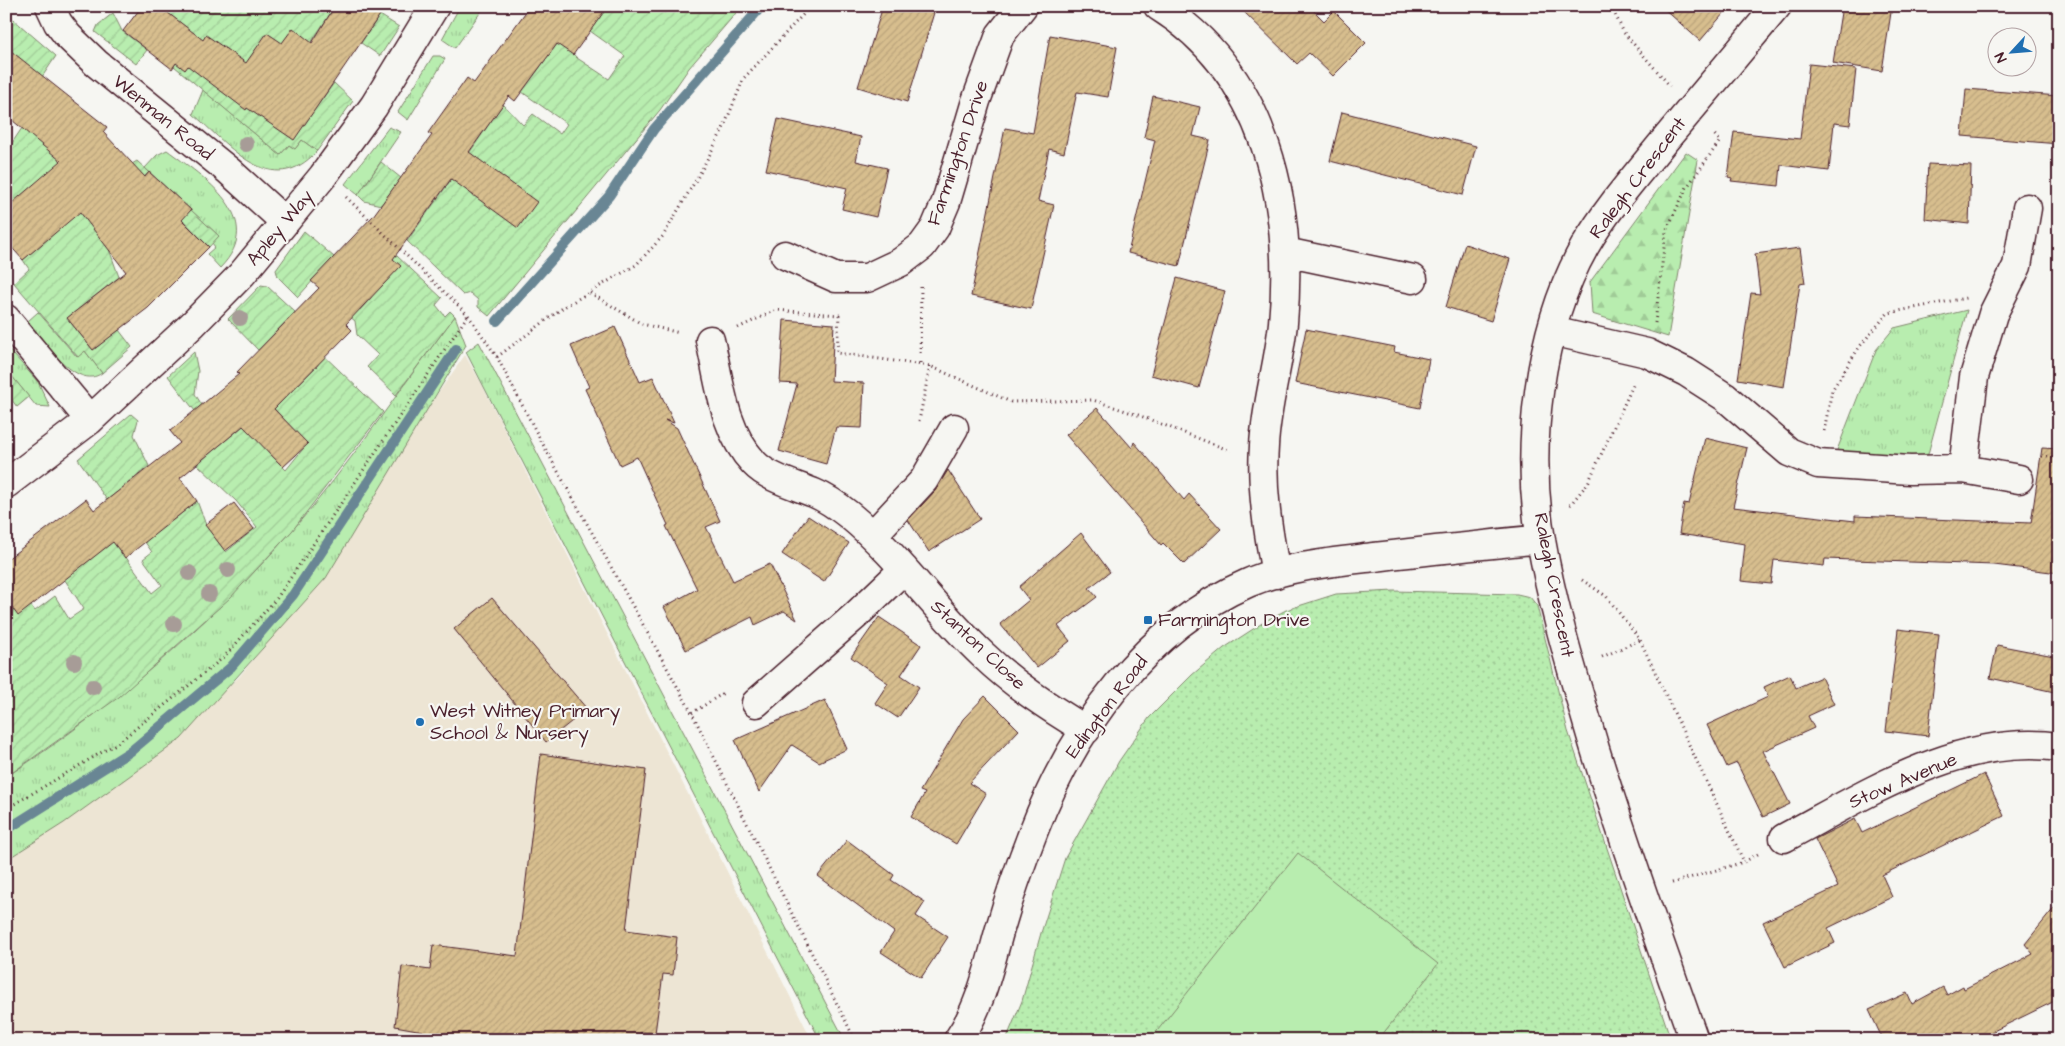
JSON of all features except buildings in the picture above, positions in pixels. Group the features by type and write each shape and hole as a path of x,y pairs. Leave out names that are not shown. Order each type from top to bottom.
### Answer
{"street":[{"name":"Wenman Road","path":"50,6 63,30 96,63 229,171 285,222"},
{"name":"Apley Way","path":"6,484 90,420 193,324 242,274 323,176 389,84 435,6"},
{"name":"Farmington Drive","path":"785,254 836,278 867,278 901,262 922,246 935,228 946,202 976,101 1000,35 1024,6"},
{"path":"1158,6 1194,33 1222,62 1242,90 1273,168 1285,252 1283,324 1264,444 1263,485 1276,574"},
{"name":"Ralegh Crescent","path":"1694,1040 1640,892 1572,672 1541,539 1535,439 1540,387 1552,331 1562,298 1585,247 1607,213 1690,109 1777,6"},
{"path":"1963,469 1974,377 1993,314 2016,266 2027,208"},
{"path":"1285,252 1413,279"},
{"path":"6,319 90,420"},
{"path":"1552,331 1647,353 1686,372 1725,397 1789,452 1818,464 1910,470 1963,469 2019,479"},
{"name":"Stanton Close","path":"710,340 726,417 739,443 754,464 775,476 817,494 847,514 873,535 904,568 925,595 982,654 1018,686 1086,730"},
{"path":"873,535 924,480 954,428"},
{"name":"Edington Road","path":"958,1040 984,986 1016,878 1051,787 1086,730 1133,667 1158,641 1183,620 1242,586 1276,574 1336,562 1541,539"},
{"path":"756,703 854,616 904,568"},
{"name":"Stow Avenue","path":"1784,838 1883,786 1963,755 2002,746 2038,744 2059,747"}],"path":[{"path":"498,357 564,307 636,265 663,236 724,129 744,78 811,6"},
{"path":"1541,539 1588,482 1647,353 1658,309 1666,231 1687,187 1720,141 1624,33 1612,6"},
{"path":"323,176 468,315 498,357 540,439 692,713 854,1040"},
{"path":"920,363 922,246"},
{"path":"1818,464 1832,390 1860,346 1888,313 1955,301 2005,288"},
{"path":"590,293 642,324 710,340 776,310 839,315 837,353 920,363 1011,402 1093,400 1235,452 1264,444"},
{"path":"6,809 119,742 224,658 277,598 468,315"},
{"path":"1576,576 1606,596 1640,640 1744,862"},
{"path":"1572,672 1640,640"},
{"path":"1640,892 1744,862 1784,838"}],"shaded area":[{"name":"West Witney Primary School & Nursery","path":"465,355 480,381 812,1040 6,1040 6,850 137,767 239,677 296,607 369,491"}],"green space":[{"path":"159,6 335,6 309,46 254,112 293,139 334,83 353,101 317,151 302,140 295,149 289,145 280,155 174,66 197,36"},
{"path":"460,6 485,6 455,48 442,39"},
{"path":"603,6 655,6 665,13 670,6 742,6 689,68 660,110 489,316 478,307 478,300 470,293 463,295 407,241 453,177 474,197 486,183 527,195 505,179 465,159 503,104 523,125 533,114 560,134 567,124 522,92 560,40 577,58 609,79 625,56 590,31 606,9"},
{"path":"6,13 56,56 40,80 38,74 6,47"},
{"path":"113,13 122,31 147,50 136,64 95,32 98,25"},
{"path":"380,15 399,27 380,56 361,43"},
{"path":"433,56 440,56 445,59 408,120 398,112"},
{"path":"203,90 280,155 289,145 295,149 302,140 317,151 300,165 284,171 267,169 252,163 236,153 193,114"},
{"path":"28,119 132,164 137,161 149,172 144,177 191,210 219,236 209,247 180,217 109,249 119,277 67,318 93,350 119,330 132,347 102,373 85,351 78,357 14,283 29,269 23,260 45,241 10,200 6,202 6,152"},
{"path":"389,127 401,132 358,195 345,184"},
{"path":"167,150 213,186 225,200 234,216 237,232 233,250 220,268 207,254 215,247 212,243 219,236 145,168 157,155"},
{"path":"1686,152 1698,160 1668,337 1592,314 1590,282"},
{"path":"381,162 401,178 381,205 364,201 358,195"},
{"path":"304,231 334,257 298,297 278,277 276,270"},
{"path":"382,242 442,298 436,305 445,316 450,311 455,316 396,395 367,367 378,355 357,335 355,321 343,311 351,302 360,310 371,298"},
{"path":"261,285 267,286 295,312 258,350 228,319"},
{"path":"1967,310 1925,465 1834,458 1876,350 1894,328"},
{"path":"38,312 77,357 85,351 102,373 92,377 82,375 71,370 61,361 28,321"},
{"path":"455,316 466,345 326,578 181,739 64,823 6,860 6,777 45,751 120,694 191,633 258,568 333,481"},
{"path":"479,342 845,1040 820,1040 466,352"},
{"path":"6,346 38,382 50,407 36,406 6,369"},
{"path":"318,350 383,412 292,531 230,598 119,697 6,777 6,596 18,588 35,611 55,596 69,619 84,609 59,571 114,541 152,593 162,585 143,559 152,552 137,531 172,521 197,501 206,525 226,552 257,527 236,501 197,464 247,423 270,454 286,470 307,444 269,403 300,383 318,365"},
{"path":"194,352 198,371 195,394 202,405 195,411 168,376"},
{"path":"6,369 29,397 17,407 6,392"},
{"path":"131,414 138,420 134,435 149,466 107,500 78,459"},
{"path":"1394,591 1517,594 1530,597 1537,606 1568,731 1671,1040 1006,1040 1022,1001 1065,858 1119,761 1149,718 1192,675 1224,648 1286,610 1336,594"},
{"path":"1298,853 1438,964 1378,1040 1150,1040"}],"waterway":[{"path":"497,321 609,196 654,129 762,6"},
{"path":"6,830 131,751 231,667 293,595 456,349"}],"place":[{"name":"Farmington Drive","path":"1148,620"},
{"name":"West Witney Primary School & Nursery","path":"420,722"}]}
